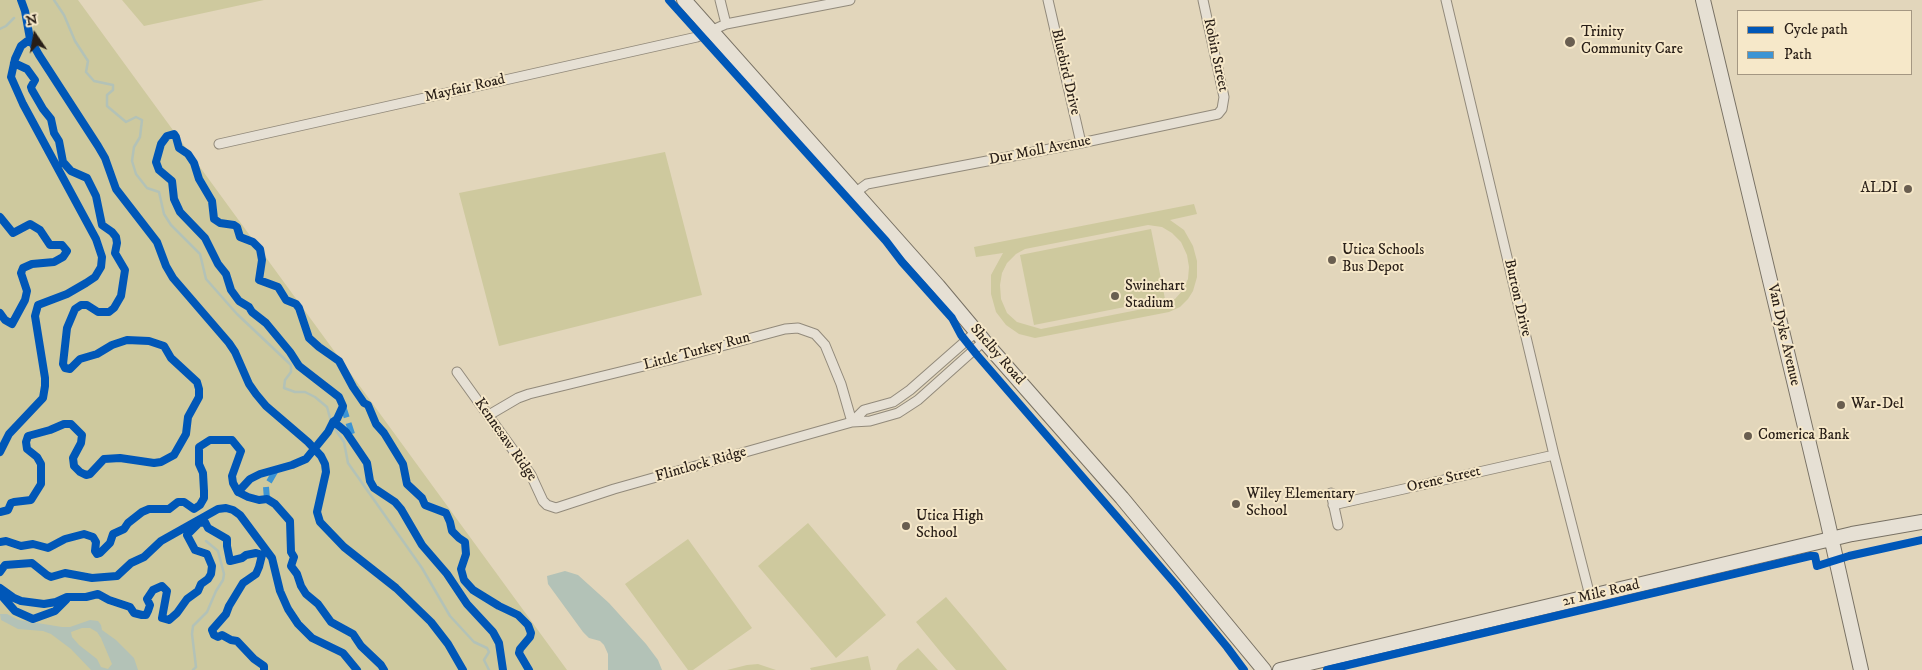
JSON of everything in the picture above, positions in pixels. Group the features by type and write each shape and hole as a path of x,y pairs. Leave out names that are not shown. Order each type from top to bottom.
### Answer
{"street":[{"name":"Shelby Road","path":"684,0 856,192 980,337 1122,498 1264,670"},
{"path":"720,0 726,24"},
{"name":"Mayfair Road","path":"219,144 697,37 726,24 850,0"},
{"name":"Bluebird Drive","path":"1048,0 1081,143"},
{"name":"Robin Street","path":"1203,0 1223,90 1224,104 1222,109"},
{"name":"Burton Drive","path":"1446,0 1554,456 1590,596"},
{"name":"Van Dyke Avenue","path":"1704,0 1832,539 1861,670"},
{"name":"Dur Moll Avenue","path":"856,192 868,184 1214,116 1222,109"},
{"name":"Little Turkey Run","path":"489,415 518,398 529,394 677,358 785,329 798,328 815,334 825,345 841,384 852,422"},
{"name":"Flintlock Ridge","path":"852,422 864,410 893,402 980,337"},
{"name":"Flintlock Ridge","path":"552,507 564,507 614,489 852,422 870,421 898,413 922,396 980,337"},
{"name":"Kennesaw Ridge","path":"457,372 531,475 543,501 552,507"},
{"path":"914,386 922,396"},
{"name":"Orene Street","path":"1333,505 1554,456"},
{"path":"1331,493 1338,525"},
{"name":"21 Mile Road","path":"1280,670 1832,539 1922,522"}],"shaded area":[{"path":"0,0 78,0 567,670 0,670"},
{"path":"122,0 264,0 144,26"},
{"path":"665,152 702,295 499,346 459,193"},
{"path":"1194,204 1197,214 1170,220 1184,230 1193,246 1197,261 1197,277 1193,291 1180,307 1169,312 1035,338 1019,334 1006,325 996,312 991,294 991,275 1003,253 976,257 974,247","holes":["1148,225 1162,227 1181,242 1187,255 1188,279 1183,290 1175,299 1163,305 1041,329 1017,322 1007,313 1001,299 1000,285 1002,273 1007,263 1016,254 1025,249"]},
{"path":"1151,229 1165,299 1034,325 1020,255"},
{"path":"808,523 886,615 836,658 758,566"},
{"path":"688,539 752,628 693,670 688,670 625,584"},
{"path":"565,571 578,575 609,603 646,644 658,660 662,670 608,670 608,654 604,645 600,641 589,638 583,632 548,584 547,576"},
{"path":"946,597 1007,670 956,670 943,655 916,622"},
{"path":"0,614 7,614 19,620 62,627 70,627 90,620 98,621 102,630 116,640 134,658 138,670 91,670 71,649 51,634 43,631 18,629 1,620","holes":["82,628 90,628 97,632 101,638 112,664 108,669 101,667 97,659 72,637 71,632"]},
{"path":"918,648 938,670 896,670 899,664"},
{"path":"868,656 871,670 811,670 810,668"},
{"path":"758,664 776,670 727,670 747,665"}],"waterway":[{"path":"54,0 64,15 75,41 88,61 86,72 94,81 113,85 113,90 107,95 107,106 126,122 136,117 142,120 140,137 134,147 132,161 136,174 147,188 159,192 164,214 171,225 200,254 206,279 237,314 291,365 291,372 285,380 284,388 295,392 305,392 315,397 327,407 332,425 344,442 348,463 422,568 450,616 474,642 487,648 489,652 484,660 489,670"},
{"path":"0,29 14,18"},
{"path":"193,670 196,667 192,634 193,626 207,612 223,580 224,574 218,551 206,541"}],"marked path":[{"path":"343,406 352,434"},
{"path":"267,499 266,487 276,470"}],"cycle path":[{"path":"21,0 30,39 105,158 116,189 157,242 166,266 173,278 229,343 249,384 256,394 266,406 308,442 321,456 326,472 317,512 320,522 344,547 396,588 431,622 448,644 463,670"},
{"path":"669,0 886,241 902,262 952,318 961,335 977,355 1176,585 1244,670"},
{"path":"0,452 9,434 43,398 45,378 35,316 38,305 67,294 95,277 101,267 102,257 96,239 23,104 11,77 15,59 21,46 30,39"},
{"path":"0,512 8,510 11,503 31,500 41,484 41,464 37,457 27,449 26,442 28,436 64,424 71,424 82,435 81,443 73,458 74,466 86,475 90,474 104,459 120,458 154,463 161,462 174,455 186,434 188,417 199,397 197,382 171,358 164,346 149,341 127,340 112,345 97,354 80,359 70,369 65,368 63,364 67,328 75,309 81,305 87,305 98,312 109,312 114,308 121,296 125,270 115,253 116,237 102,225 96,196 87,178 71,171 63,162 59,141 54,133 51,119 32,90 31,87 35,80 27,69 14,63"},
{"path":"503,670 499,643 493,632 467,604 447,574 422,545 401,509 395,502 374,488 370,481 367,463 346,432 333,422 337,419 343,406 339,397 299,366 266,323 252,312 249,307 239,301 231,290 226,274 218,264 205,238 180,212 174,199 172,181 159,170 156,162 161,144 167,136 174,134 179,148 188,154 194,163 199,179 212,201 214,219 220,223 234,225 237,227 240,237 253,242 260,249 262,260 259,280 278,287 286,300 296,304 309,338 339,361 353,387 364,403 368,405 376,424 384,433 403,464 407,484 422,498 425,505 446,513 452,531 465,542 466,554 461,569 464,580 473,590 518,615 528,625 531,633 530,637 519,653 529,670"},
{"path":"0,217 13,233 30,224 40,230 50,245 62,245 67,251 63,257 54,262 32,264 23,268 21,273 27,291 25,300 12,324 5,320 0,313"},
{"path":"238,492 250,479 260,474 306,459 328,432 333,422"},
{"path":"0,542 6,541 21,546 33,544 48,548 65,539 84,534 93,537 96,542 95,551 97,554 100,553 110,543 113,534 124,529 128,523 142,512 149,509 169,509 178,502 184,502 194,509 200,505 204,498 204,491 203,473 199,464 199,447 210,440 232,440 241,451 232,476 233,483 238,492 259,500 267,499 275,504 290,521 291,552 294,557 291,566 297,574 306,594 318,604 331,622 353,634 361,646 384,670"},
{"path":"0,572 5,565 32,563 51,577 65,573 92,578 117,576 131,563 144,557 161,541 218,509 226,508 240,515 272,558 280,591 288,609 298,624 312,638 343,653 357,670"},
{"path":"0,588 21,601 44,604 56,602 67,597 86,597 98,594 130,607 134,613 146,615 150,605 147,599 153,590 162,586 167,591 162,618 169,620 177,613 187,599 198,591 201,584 211,574 212,566 207,554 195,550 187,535 199,523 205,522 208,528 227,539 230,561 256,553 262,555 256,574 243,583 226,614 212,630 214,635 218,637 222,635 237,641 254,659 264,666 264,670"},
{"path":"1327,670 1810,556 1815,556 1817,566 1849,556 1922,540"},
{"path":"0,594 15,611 33,619 55,611 66,600"}],"place":[{"name":"Trinity Community Care","path":"1570,42"},
{"name":"ALDI","path":"1908,189"},
{"name":"Utica Schools Bus Depot","path":"1332,260"},
{"name":"Swinehart Stadium","path":"1115,296"},
{"name":"War-Del","path":"1841,405"},
{"name":"Comerica Bank","path":"1748,436"},
{"name":"Wiley Elementary School","path":"1236,504"},
{"name":"Utica High School","path":"906,526"}]}
